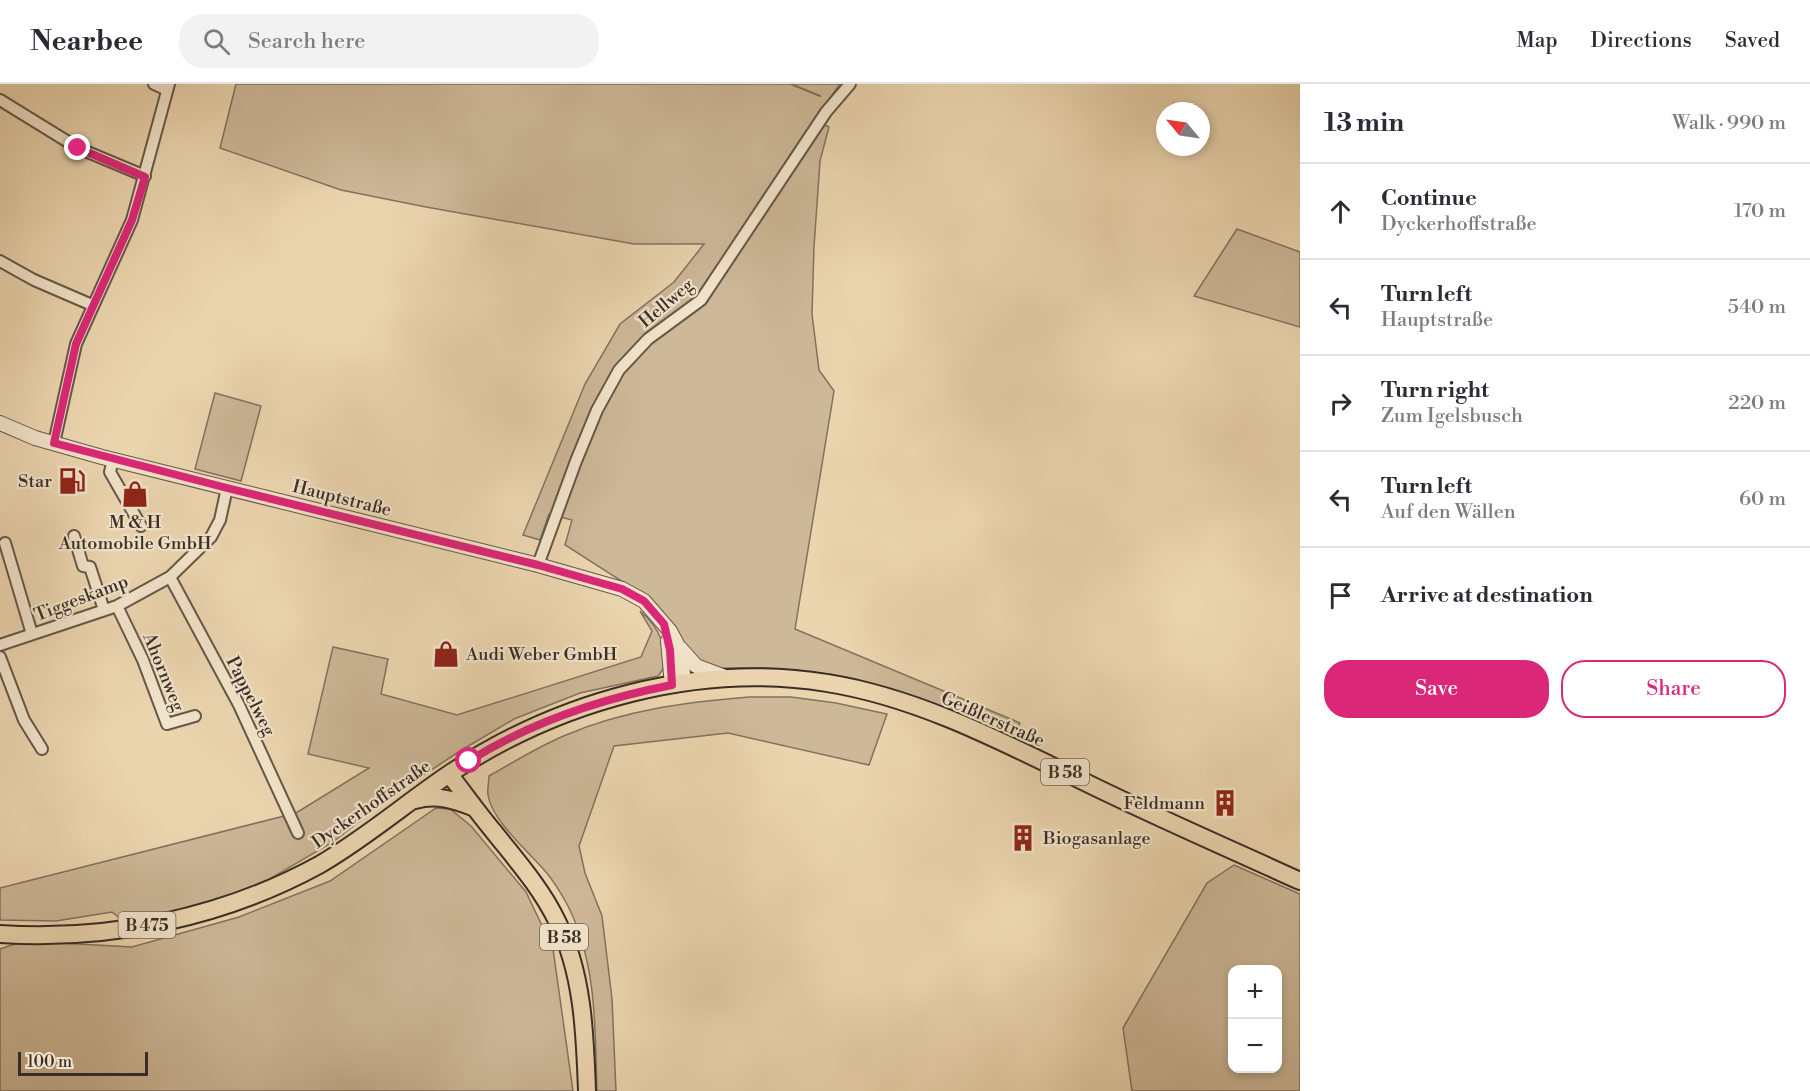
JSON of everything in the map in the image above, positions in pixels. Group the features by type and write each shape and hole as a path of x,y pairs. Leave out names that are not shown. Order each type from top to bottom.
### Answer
{"main road":[{"name":"Geißlerstraße","path":"679,684 765,677 828,683 874,693 919,707 981,733 1300,881"},
{"name":"Dyckerhoffstraße","path":"0,934 83,935 136,928 193,916 252,895 319,865 357,842 449,774 489,749 549,720 604,701 679,684"},
{"name":"B 58","path":"449,774 536,885 558,922 573,963 582,1012 587,1091"},
{"path":"412,801 435,796 475,808"}],"street":[{"path":"54,443 76,344 132,220 145,177 168,87 154,84"},
{"name":"Hellweg","path":"538,565 597,410 619,370 648,339 701,300 826,112 850,84"},
{"path":"0,100 78,148 145,177"},
{"path":"0,261 34,280 92,305"},
{"name":"Hauptstraße","path":"0,423 35,438 113,459 538,565 622,589 644,601 664,624 677,644 679,684"},
{"path":"113,459 110,472 141,526"},
{"name":"Tiggeskamp","path":"0,645 117,606 170,577 211,537 220,520 227,488"},
{"path":"74,536 83,567 90,567 104,610"},
{"path":"5,543 32,634"},
{"name":"Pappelweg","path":"170,577 239,705 298,833"},
{"name":"Ahornweg","path":"117,606 143,660 166,724 195,716"},
{"name":"Hauptstraße","path":"664,624 679,684"},
{"path":"677,644 696,666 729,679"},
{"path":"0,657 24,720 42,749"}],"shaded area":[{"path":"236,84 840,84 814,120 829,127 820,161 812,314 819,370 834,391 795,629 1020,723 1014,738 916,698 856,679 830,674 766,668 714,668 698,661 631,587 565,545 572,520 549,514 540,540 523,535 585,384 620,324 674,282 704,244 634,244 341,190 220,148"},
{"path":"1237,229 1300,252 1300,327 1194,296"},
{"path":"215,393 261,406 241,481 195,469"},
{"path":"640,611 653,624 665,650 663,668 658,676 580,693 514,719 392,796 333,842 254,888 159,915 123,921 112,912 56,921 0,920 0,888 296,813 369,768 308,754 333,647 388,659 381,694 457,715 641,657 652,631"},
{"path":"749,697 791,697 836,703 887,714 869,765 728,733 614,746 579,846 585,873 602,916 612,999 616,1091 597,1091 593,997 577,928 568,906 552,879 496,815 488,795 489,776 556,739 610,719 656,708"},
{"path":"436,808 450,809 471,826 526,892 553,949 573,1091 0,1091 0,949 23,941 132,947 239,917 330,881"},
{"path":"1234,865 1300,894 1300,1091 1132,1091 1123,1028 1207,883"}],"waterway":[{"path":"791,84 820,96"}],"place":[{"name":"Star","path":"72,481"},
{"name":"M & H Automobile GmbH","path":"135,494"},
{"name":"Audi Weber GmbH","path":"446,654"},
{"name":"Feldmann","path":"1225,803"},
{"name":"Biogasanlage","path":"1023,838"}],"route":[{"path":"78,148 145,177 132,220 76,344 54,443 102,457 538,565 622,589 644,601 664,624 670,650 672,685 582,707 538,724 469,761"}]}
